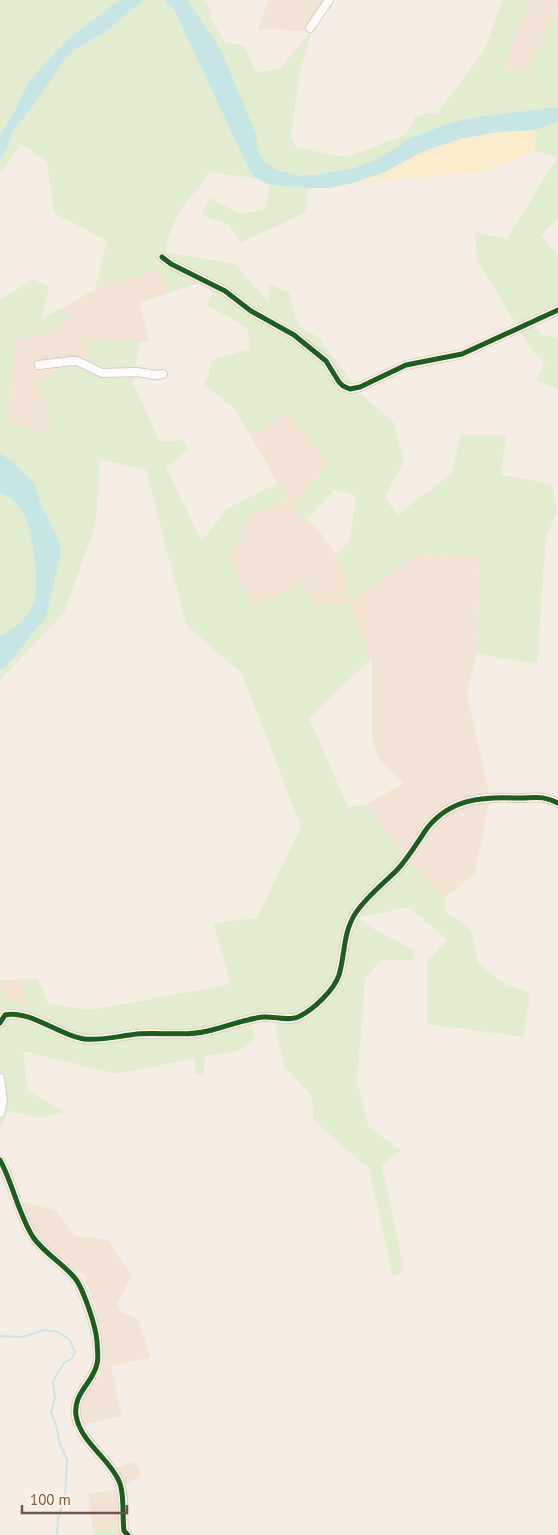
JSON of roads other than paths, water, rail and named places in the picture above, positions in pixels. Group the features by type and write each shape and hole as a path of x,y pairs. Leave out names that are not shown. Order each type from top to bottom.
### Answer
{"street":[{"path":"310,28 329,0"},
{"path":"162,257 171,264 225,291 251,311 294,335 326,361 339,382 350,389 360,387 406,365 462,354 558,310"},
{"path":"39,366 77,361 111,374 137,372 155,375 163,374"},
{"path":"0,1023 5,1015 18,1015 82,1039 94,1040 134,1034 204,1032 248,1019 299,1017 333,988 339,975 348,929 355,914 405,860 430,826 444,814 466,800 482,798 542,797 558,802"},
{"path":"0,1078 3,1101 0,1113"},
{"path":"0,1160 34,1238 74,1277 87,1305 97,1338 98,1362 94,1373 75,1404 76,1416 89,1441 118,1479 121,1491 124,1531 128,1535"}],"water":[{"path":"119,0 143,0 109,29 76,49 65,59 33,106 13,131 5,153 0,160 0,135 15,111 29,81 68,39"},
{"path":"166,0 187,0 211,35 223,54 255,132 260,155 267,164 280,171 300,176 354,168 376,160 410,138 450,123 470,118 558,107 558,121 536,130 498,132 459,139 422,152 385,172 353,183 330,188 270,185 255,178 249,169 176,14 172,7 165,2"},
{"path":"0,453 14,463 34,483 42,506 59,540 61,552 46,618 19,652 0,670 0,636 16,627 32,608 36,594 36,570 29,530 23,512 16,502 0,493"}],"waterway":[{"path":"0,1336 23,1337 44,1330 58,1332 70,1340 75,1352 72,1358 64,1363 53,1381 55,1399 51,1412 57,1428 59,1441 67,1460 65,1497 58,1519 57,1535"}]}
